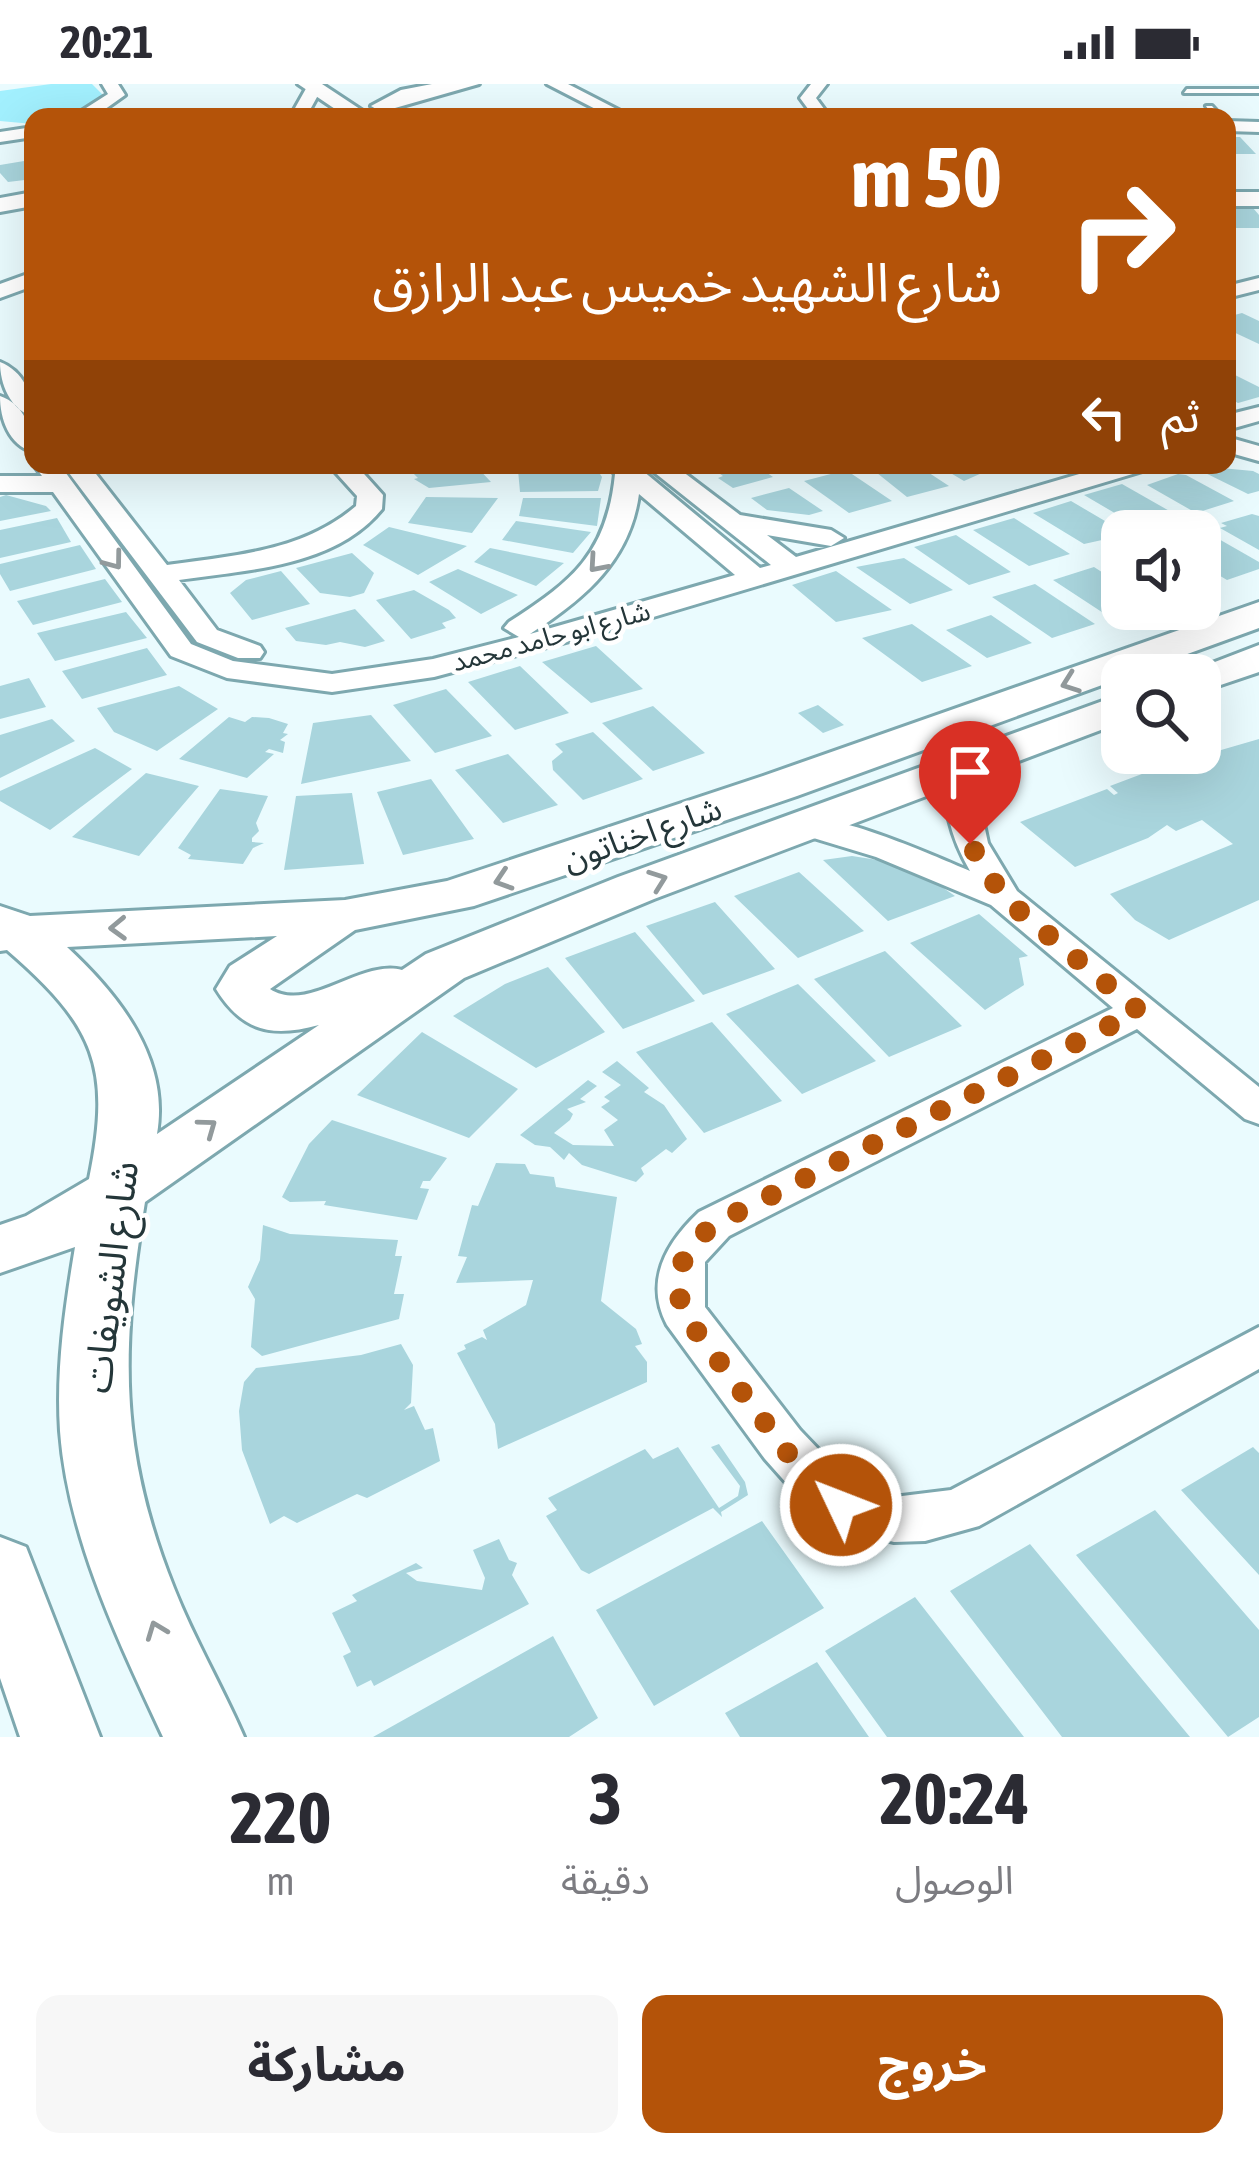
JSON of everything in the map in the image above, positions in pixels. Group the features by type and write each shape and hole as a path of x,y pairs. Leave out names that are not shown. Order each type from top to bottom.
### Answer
{"main road":[{"name":"شارع اخناتون","path":"7,928 345,916 456,895 599,849 1259,614"},
{"name":"شارع اخناتون","path":"0,1249 48,1233 117,1192 445,966 636,889 1101,715"},
{"path":"345,916 249,978 243,989 247,1001 276,1015 295,1013 445,966"},
{"name":"شارع الشويفات","path":"7,928 100,1019 122,1054 130,1086 130,1122 93,1359 95,1437 113,1516 172,1673 204,1737"},
{"path":"0,1571 18,1674 60,1737"}],"street":[{"path":"97,108 117,95 110,84"},
{"path":"118,108 133,99 129,84"},
{"path":"372,102 413,84"},
{"path":"311,86 372,102 469,84"},
{"path":"555,84 605,108"},
{"path":"815,108 808,98 819,84"},
{"path":"536,86 581,108"},
{"path":"0,369 24,399"},
{"path":"0,403 24,436"},
{"path":"0,484 47,474"},
{"name":"شارع ابو حامد محمد","path":"63,474 181,650 332,683 368,680 525,644 782,560 1103,474"},
{"name":"شارع ابو حامد محمد","path":"64,474 158,575 207,636 236,660 369,659 519,628 746,571"},
{"path":"158,575 295,551 344,532 369,509 370,496 350,474"},
{"path":"519,628 571,591 616,541 626,518 624,474"},
{"path":"631,474 746,571"},
{"path":"670,474 782,560"},
{"name":"شارع ابو حامد محمد","path":"782,560 831,538 1056,474"},
{"path":"730,520 831,538"},
{"path":"963,768 960,792 970,844 1004,898"},
{"path":"809,826 907,856 1004,898 1259,1109"},
{"path":"1139,1011 714,1224 688,1247 676,1279 682,1312 808,1480 841,1505 881,1520 923,1522 961,1510 1259,1346"}],"lane":[{"path":"1187,91 1259,91"}],"shaded area":[{"path":"92,84 106,98 85,108 24,108 24,123 0,121 0,91"}],"building":[{"path":"1236,137 1240,137 1256,154 1236,154"},
{"path":"24,161 24,180 8,182 0,165"},
{"path":"1236,208 1253,208 1259,215 1259,228 1236,228"},
{"path":"1236,315 1259,321 1259,344 1236,333"},
{"path":"1236,376 1259,387 1259,397 1238,403"},
{"path":"1253,471 1259,474 1259,491 1248,494 1207,474"},
{"path":"414,474 483,474 491,482 429,488 414,479 418,478"},
{"path":"518,474 602,477 598,491 520,492"},
{"path":"852,474 892,501 849,513 804,481"},
{"path":"878,474 931,474 949,486 907,497"},
{"path":"952,474 980,474 964,481"},
{"path":"1186,475 1234,501 1191,510 1147,485"},
{"path":"773,477 733,488 718,478"},
{"path":"1122,484 1168,510 1110,510 1084,495"},
{"path":"789,488 823,511 809,515 767,510 751,498"},
{"path":"0,497 51,511 0,521"},
{"path":"426,497 498,498 472,533 408,523"},
{"path":"523,498 601,498 597,526 519,516"},
{"path":"1071,501 1101,519 1101,540 1084,544 1033,513"},
{"path":"1259,516 1259,550 1221,529 1227,526 1221,523"},
{"path":"57,518 71,542 0,558 0,530"},
{"path":"1014,518 1070,554 1029,566 973,530"},
{"path":"516,521 591,532 573,553 502,540"},
{"path":"389,527 467,546 418,575 363,545"},
{"path":"956,535 1011,572 969,585 914,547"},
{"path":"1221,540 1259,562 1259,569 1227,580 1221,576"},
{"path":"80,545 96,569 10,591 0,574 0,564"},
{"path":"490,548 564,563 536,586 474,562"},
{"path":"352,553 374,573 364,593 350,597 320,593 296,568"},
{"path":"904,558 953,590 910,604 856,567"},
{"path":"1094,567 1101,572 1101,611 1053,580"},
{"path":"458,569 518,595 481,614 429,582"},
{"path":"281,571 310,604 252,620 230,593 246,580"},
{"path":"836,571 892,610 836,622 792,585"},
{"path":"105,579 122,602 33,625 17,601"},
{"path":"1035,584 1095,624 1052,638 992,597"},
{"path":"414,590 456,618 442,623 446,628 411,639 376,600"},
{"path":"355,609 385,641 365,647 340,642 326,645 296,641 285,628"},
{"path":"126,612 147,638 55,661 37,633"},
{"path":"991,615 1032,643 987,658 946,630"},
{"path":"912,624 972,666 922,682 862,638"},
{"path":"596,646 643,689 591,703 542,662"},
{"path":"147,648 167,675 82,699 62,671"},
{"path":"520,666 569,713 515,730 468,682"},
{"path":"29,678 46,707 0,719 0,686"},
{"path":"179,686 218,709 157,751 114,732 97,708"},
{"path":"446,689 492,736 435,753 393,705"},
{"path":"818,705 844,725 823,733 798,713"},
{"path":"653,706 705,753 653,771 602,723"},
{"path":"371,715 411,761 301,784 313,723"},
{"path":"229,717 245,722 252,717 269,718 288,724 283,733 288,734 280,740 285,742 283,753 269,749 265,752 274,754 247,778 179,759"},
{"path":"52,719 75,741 0,778 0,735"},
{"path":"593,732 643,779 583,800 553,770 552,761 563,752 555,744"},
{"path":"1259,739 1259,900 1169,940 1135,920 1110,894 1233,844 1202,820 1176,831 1167,825 1148,838 1075,867 1020,822 1107,789 1114,795 1118,793 1110,786 1142,774 1221,774 1221,750"},
{"path":"95,748 132,769 50,830 0,801 0,791"},
{"path":"508,754 558,805 503,823 455,770"},
{"path":"146,773 199,786 139,856 72,837"},
{"path":"431,779 474,839 403,855 377,792"},
{"path":"220,789 268,796 256,823 259,831 252,838 252,842 264,843 253,848 243,864 188,859 191,855 178,848"},
{"path":"352,793 364,864 284,870 296,796"},
{"path":"852,856 910,865 955,896 888,921 823,860"},
{"path":"799,872 864,931 798,958 734,896"},
{"path":"715,902 775,969 703,995 646,926"},
{"path":"979,914 1028,956 1019,958 1024,985 985,1010 910,943"},
{"path":"635,932 695,1001 623,1029 565,958"},
{"path":"885,951 962,1026 889,1057 814,979"},
{"path":"548,967 605,1032 536,1068 453,1016 505,984"},
{"path":"798,984 876,1061 802,1094 726,1014"},
{"path":"712,1022 782,1101 704,1133 636,1052"},
{"path":"422,1032 518,1089 469,1138 357,1095"},
{"path":"617,1061 649,1088 644,1092 664,1105 687,1139 672,1153 666,1149 641,1168 644,1174 636,1182 582,1165 569,1153 564,1160 550,1147 535,1145 520,1135 588,1080 597,1086 580,1099 586,1102 567,1109 573,1114 570,1120 554,1133 573,1145 614,1146 604,1130 618,1120 601,1107 610,1101 604,1097 621,1085 602,1072"},
{"path":"332,1120 447,1158 430,1181 423,1181 420,1188 429,1189 417,1220 282,1197 309,1144"},
{"path":"496,1163 525,1164 530,1174 554,1177 556,1187 617,1197 601,1301 636,1329 642,1344 635,1346 647,1362 647,1382 498,1449 495,1424 457,1353 482,1337 487,1340 483,1330 526,1305 533,1280 456,1283 467,1257 458,1256 472,1205 478,1206"},
{"path":"263,1225 290,1234 398,1240 395,1256 402,1256 394,1294 404,1294 399,1319 262,1356 251,1347 255,1299 248,1287 260,1260"},
{"path":"401,1344 413,1365 411,1403 404,1410 414,1406 425,1430 433,1428 440,1461 367,1498 357,1494 297,1523 284,1516 270,1524 242,1450 239,1411 244,1382 256,1368 361,1355"},
{"path":"719,1444 745,1482 748,1495 721,1512 722,1517 713,1508 589,1574 581,1570 546,1516 557,1510 548,1498 645,1449 653,1459 678,1447 719,1508 738,1496 740,1486 711,1447"},
{"path":"1253,1447 1259,1453 1259,1575 1181,1490"},
{"path":"1155,1510 1259,1630 1259,1717 1228,1737 1076,1555"},
{"path":"762,1521 824,1608 654,1706 596,1610"},
{"path":"499,1539 509,1560 517,1563 512,1575 529,1604 374,1686 371,1680 357,1687 343,1656 351,1652 332,1613 357,1601 352,1595 416,1563 423,1568 406,1573 417,1581 482,1590 485,1578 473,1550"},
{"path":"1030,1544 1190,1737 1062,1737 950,1591"},
{"path":"915,1597 1024,1737 887,1737 825,1651"},
{"path":"553,1636 598,1718 569,1737 373,1737"},
{"path":"817,1662 869,1737 740,1737 725,1713"}],"route":[{"path":"841,1505 808,1480 682,1312 676,1279 688,1247 714,1224 1139,1011 1004,898 970,844"}]}
